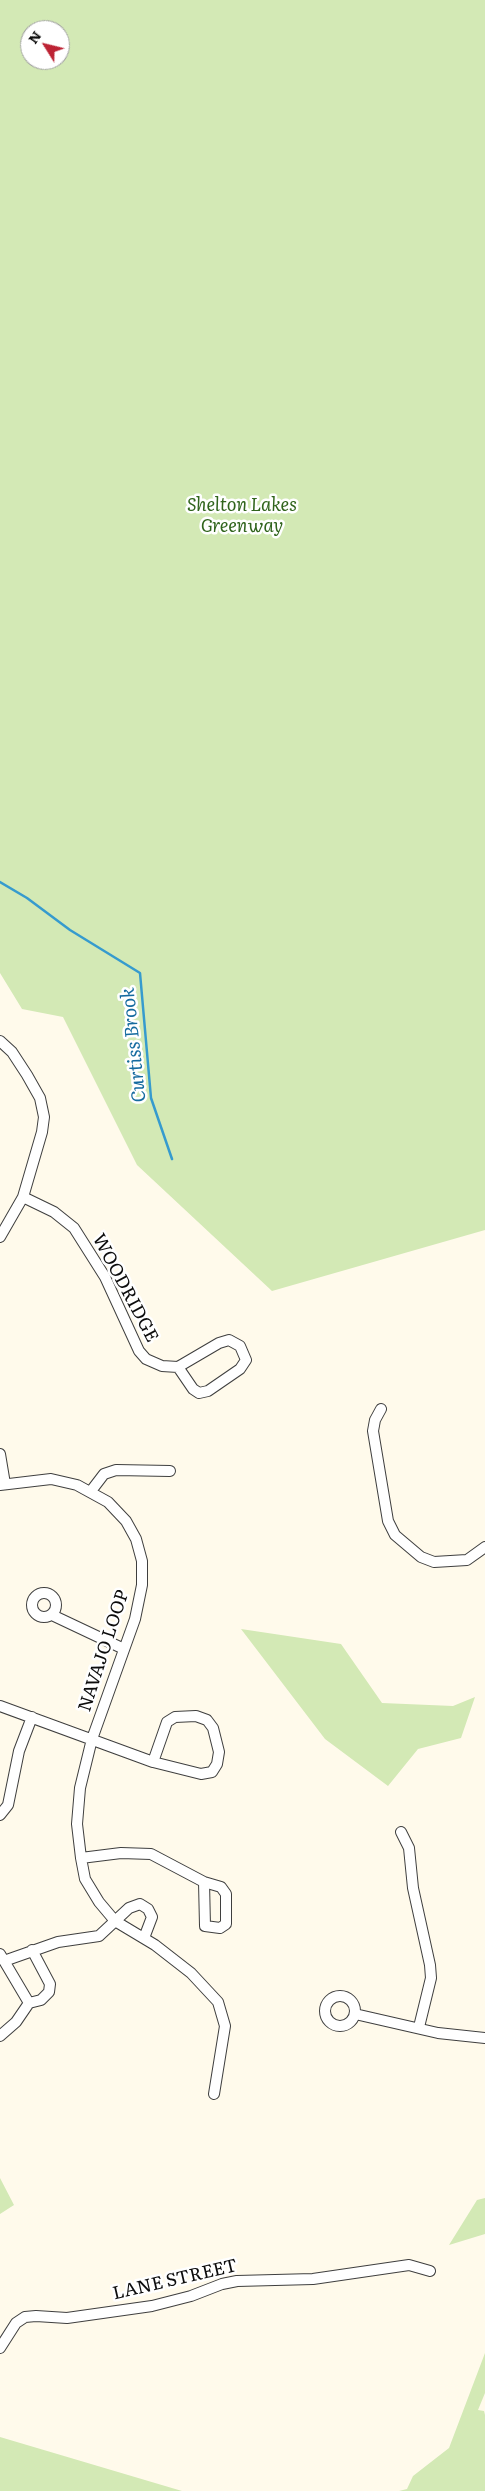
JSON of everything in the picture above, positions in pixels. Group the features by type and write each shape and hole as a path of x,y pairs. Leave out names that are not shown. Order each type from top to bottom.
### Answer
{"street":[{"path":"0,1041 12,1052 27,1075 40,1098 44,1117 38,1149 23,1197 0,1237"},
{"name":"WOODRIDGE","path":"23,1197 54,1212 74,1228 105,1277 142,1356 154,1364 178,1367"},
{"path":"224,1340 237,1343 243,1350 246,1360 240,1369 208,1391 199,1393 193,1389 178,1367 224,1340"},
{"path":"381,1409 375,1420 373,1431 388,1521 395,1535 414,1552 434,1562 467,1560 485,1547"},
{"path":"0,1454 2,1485"},
{"path":"91,1491 104,1474 116,1470 170,1471"},
{"name":"NAVAJO LOOP","path":"2,1485 51,1480 67,1482 91,1491 108,1502 126,1521 136,1540 142,1561 143,1578 139,1603 92,1739 80,1788 76,1824 85,1879 98,1902 115,1921 144,1938 191,1973 218,2002 225,2026 214,2094"},
{"path":"52,1615 124,1649"},
{"path":"0,1706 153,1762 201,1774 212,1772 217,1764 219,1752 213,1728 207,1720 196,1716 175,1716 168,1722 153,1762"},
{"path":"0,1815 8,1805 19,1751 32,1717"},
{"path":"400,1832 409,1848 413,1888 430,1964 431,1978 419,2027"},
{"path":"81,1858 121,1853 151,1854 204,1882"},
{"path":"29,2003 2,1958 58,1942 99,1936 129,1908 140,1904 148,1909 152,1917 144,1938"},
{"path":"0,2036 16,2022 29,2003 41,2000 49,1992 50,1984 32,1950"},
{"path":"355,2014 419,2027 438,2033 485,2038"},
{"name":"LANE STREET","path":"0,2348 16,2323 25,2317 67,2318 152,2306 237,2281 313,2279 409,2265 430,2271"}],"green space":[{"name":"Shelton Lakes Greenway","path":"0,0 485,0 485,1230 272,1291 137,1165 63,1017 22,1009 0,973"},
{"path":"241,1629 341,1644 382,1703 453,1706 475,1697 461,1738 418,1749 388,1786 325,1739"},
{"path":"0,2178 14,2205 0,2214"},
{"path":"485,2198 485,2234 449,2245 477,2200"},
{"path":"485,2353 485,2393 478,2410 484,2411 485,2415 485,2491 399,2491 407,2489 413,2476 449,2448"},
{"path":"0,2437 182,2491 0,2491"}],"waterway":[{"name":"Curtiss Brook","path":"0,882 27,898 70,930 140,973 151,1098 172,1159"}]}
